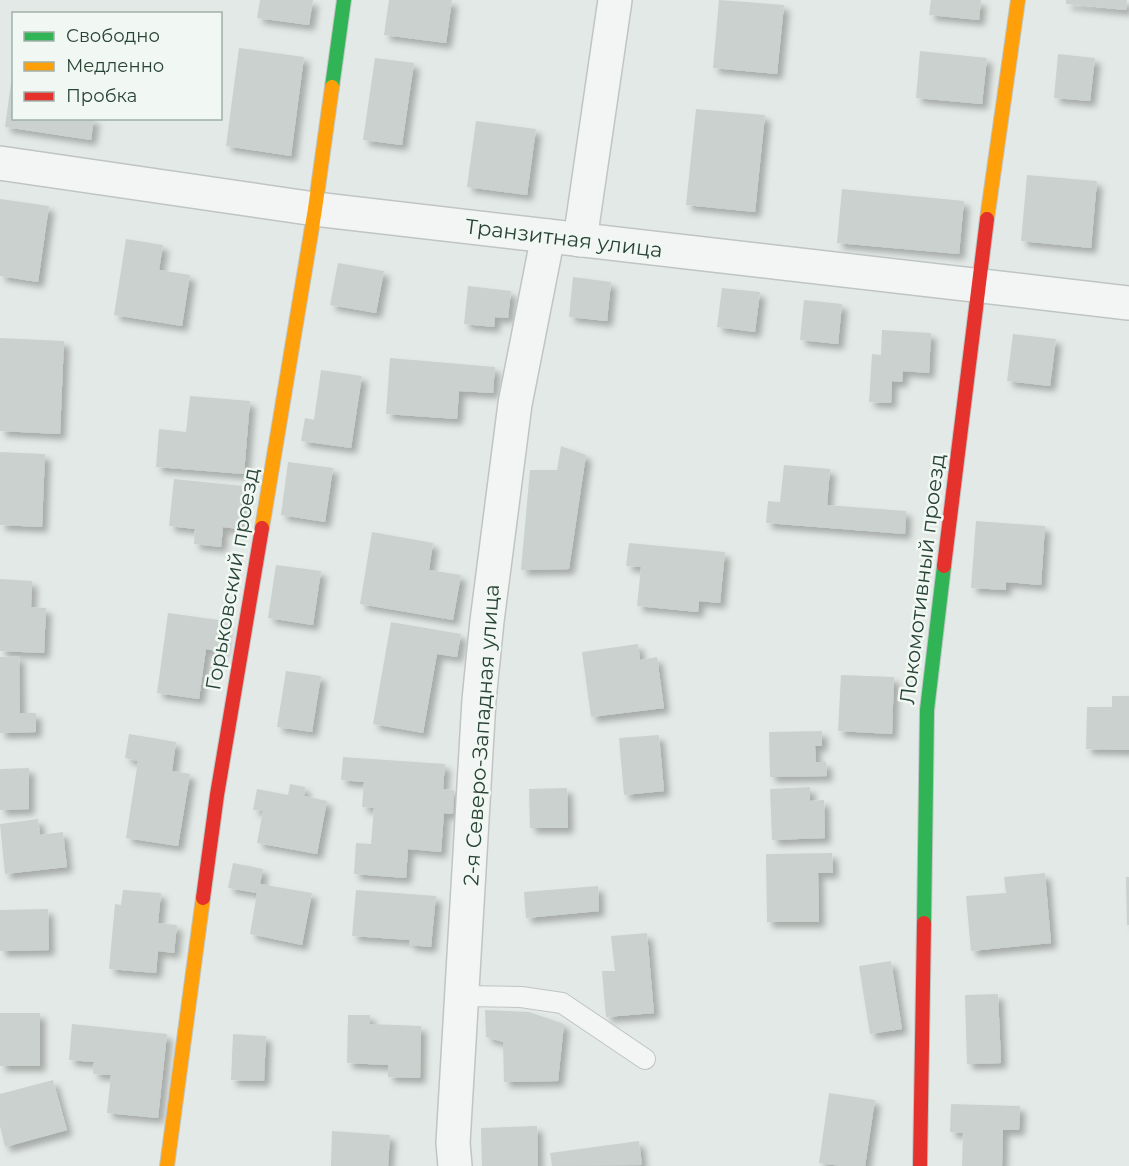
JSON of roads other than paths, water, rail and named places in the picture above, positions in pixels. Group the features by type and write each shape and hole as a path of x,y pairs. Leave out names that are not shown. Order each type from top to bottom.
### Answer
{"street":[{"name":"Горьковский проезд","path":"167,1166 217,795 315,209 344,0"},
{"name":"2-я Северо-Западная улица","path":"455,1166 453,1143 479,700 515,404 564,238 615,0"},
{"name":"Локомотивный проезд","path":"920,1166 927,710 977,286 1018,0"},
{"name":"Транзитная улица","path":"0,163 315,209 1129,303"}],"lane":[{"path":"463,996 521,997 562,1002 645,1059"}]}
